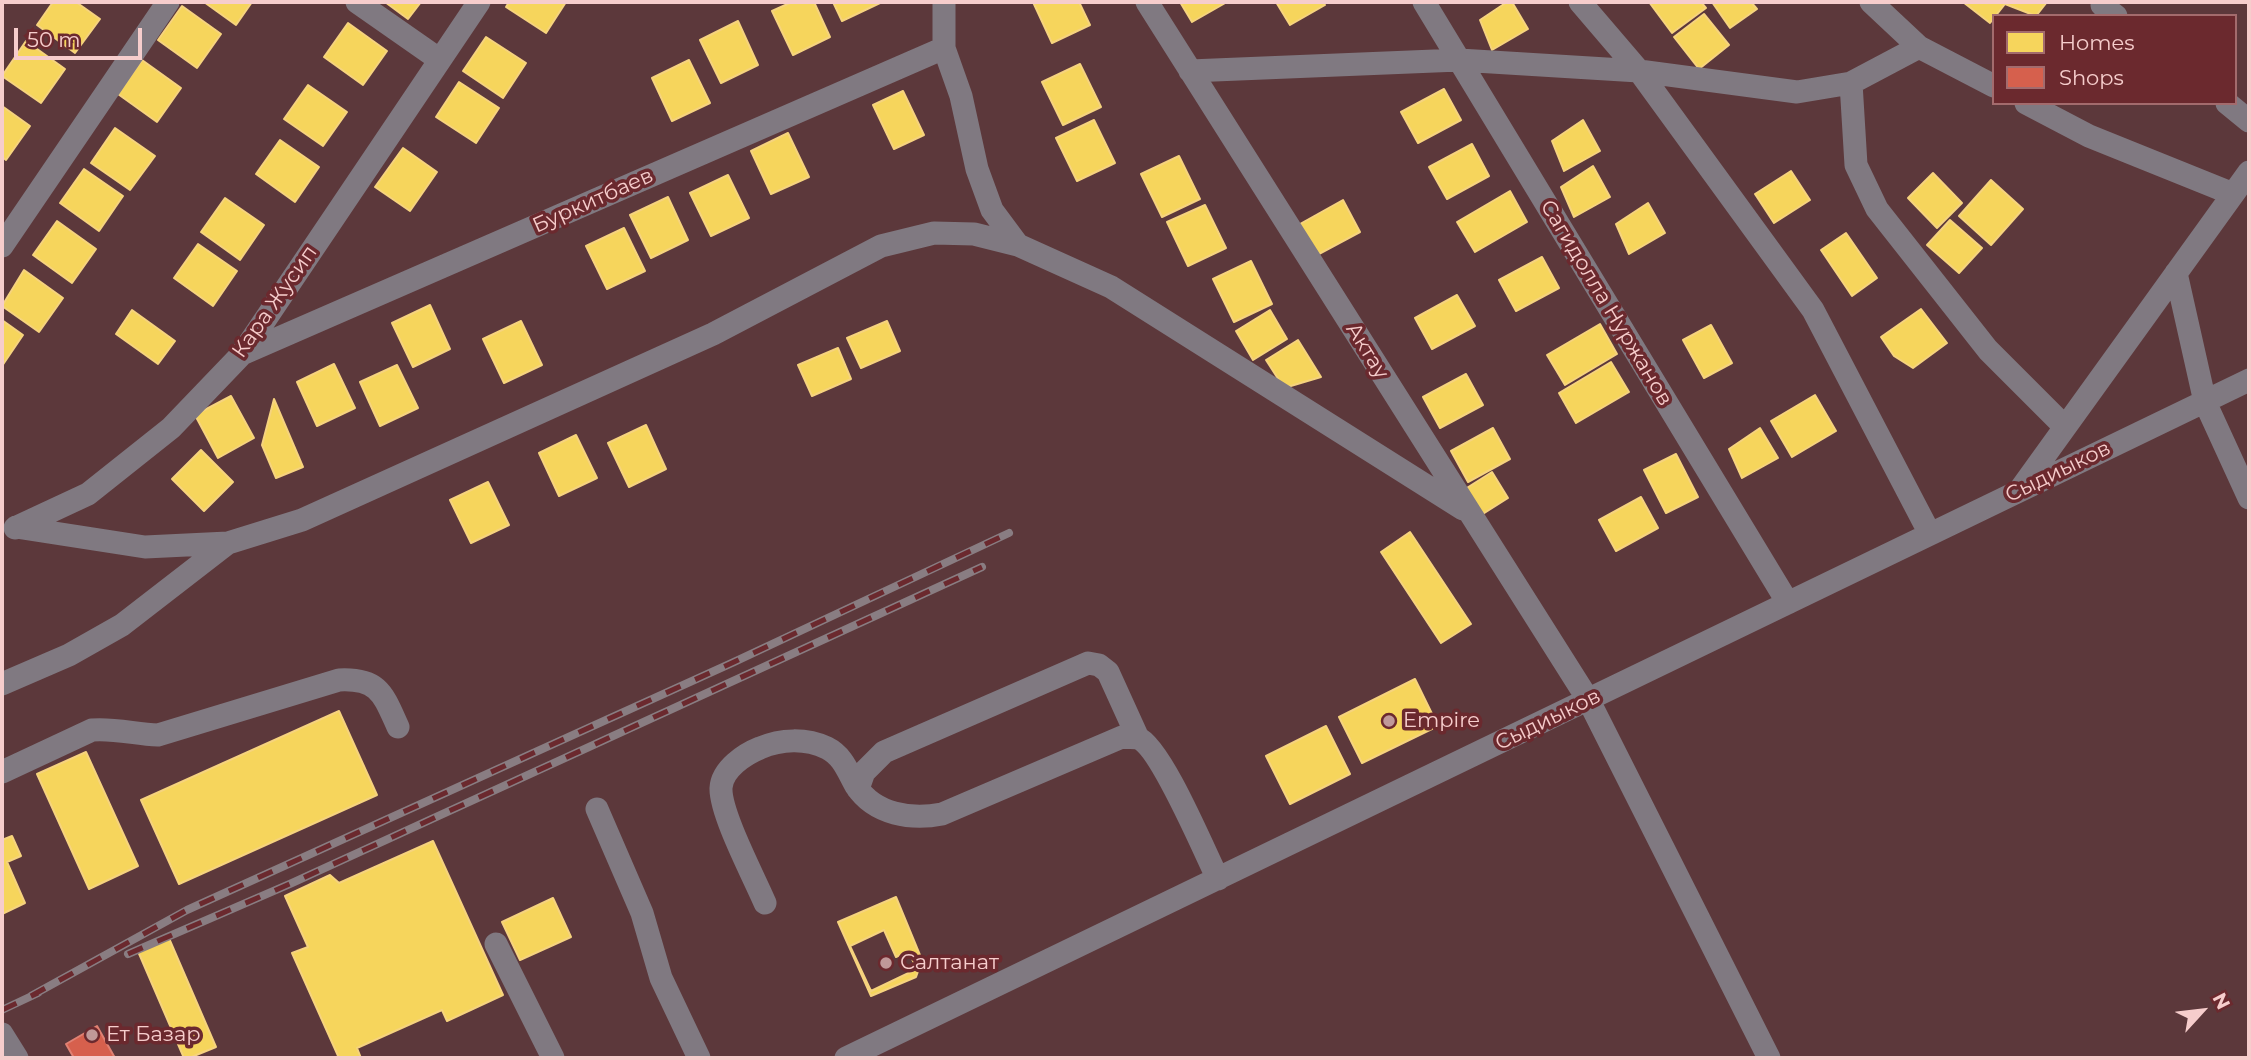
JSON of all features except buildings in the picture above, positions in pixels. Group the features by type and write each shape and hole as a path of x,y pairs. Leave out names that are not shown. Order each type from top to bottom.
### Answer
{"street":[{"path":"2,246 168,2"},
{"path":"357,2 440,60"},
{"name":"Кара Жусип","path":"9,529 88,494 171,428 242,354 479,2"},
{"path":"944,2 944,48 961,96 977,169 992,210 1018,245"},
{"name":"Актау","path":"1147,2 1589,701 1769,1058"},
{"name":"Сагидолла Нуржанов","path":"1424,2 1788,603"},
{"path":"1580,2 1639,71 1813,310 1930,534"},
{"path":"1871,2 1919,47 1992,85"},
{"path":"1190,71 1459,60 1639,71 1797,92 1852,83 1919,47"},
{"name":"Буркитбаев","path":"242,354 944,48"},
{"path":"1852,83 1856,165 1877,209 1988,350 2065,427"},
{"path":"2030,105 2089,136 2233,194"},
{"path":"2229,105 2249,121"},
{"path":"2020,490 2249,172"},
{"path":"9,529 145,547 228,543 302,520 688,346 881,246 934,233 974,234 1018,245 1111,287 1469,513"},
{"path":"2176,273 2204,402 2249,498"},
{"name":"Сыдиыков","path":"846,1058 2249,380"},
{"path":"2,684 69,655 122,625 228,543"},
{"path":"858,789 863,772 884,752 1088,663 1099,665 1108,672 1138,738 1151,749 1165,770 1218,879"},
{"path":"2,772 92,730 107,728 129,734 158,735 339,680 361,679 374,686 383,694 398,727"},
{"path":"765,903 725,810 721,787 727,771 748,753 778,740 809,742 829,749 844,762 858,789 876,805 898,815 921,818 942,814 1122,737 1138,738"},
{"path":"597,809 642,913 661,978 699,1058"},
{"path":"496,944 553,1058"},
{"path":"2,1034 17,1058"}],"railway":[{"path":"31,996 187,910 734,662 1009,533"},
{"path":"128,954 292,883 982,567"},
{"path":"2,1010 38,993"}],"place":[{"name":"Empire","path":"1389,721"},
{"name":"Салтанат","path":"886,963"},
{"name":"Ет Базар","path":"92,1035"}]}
